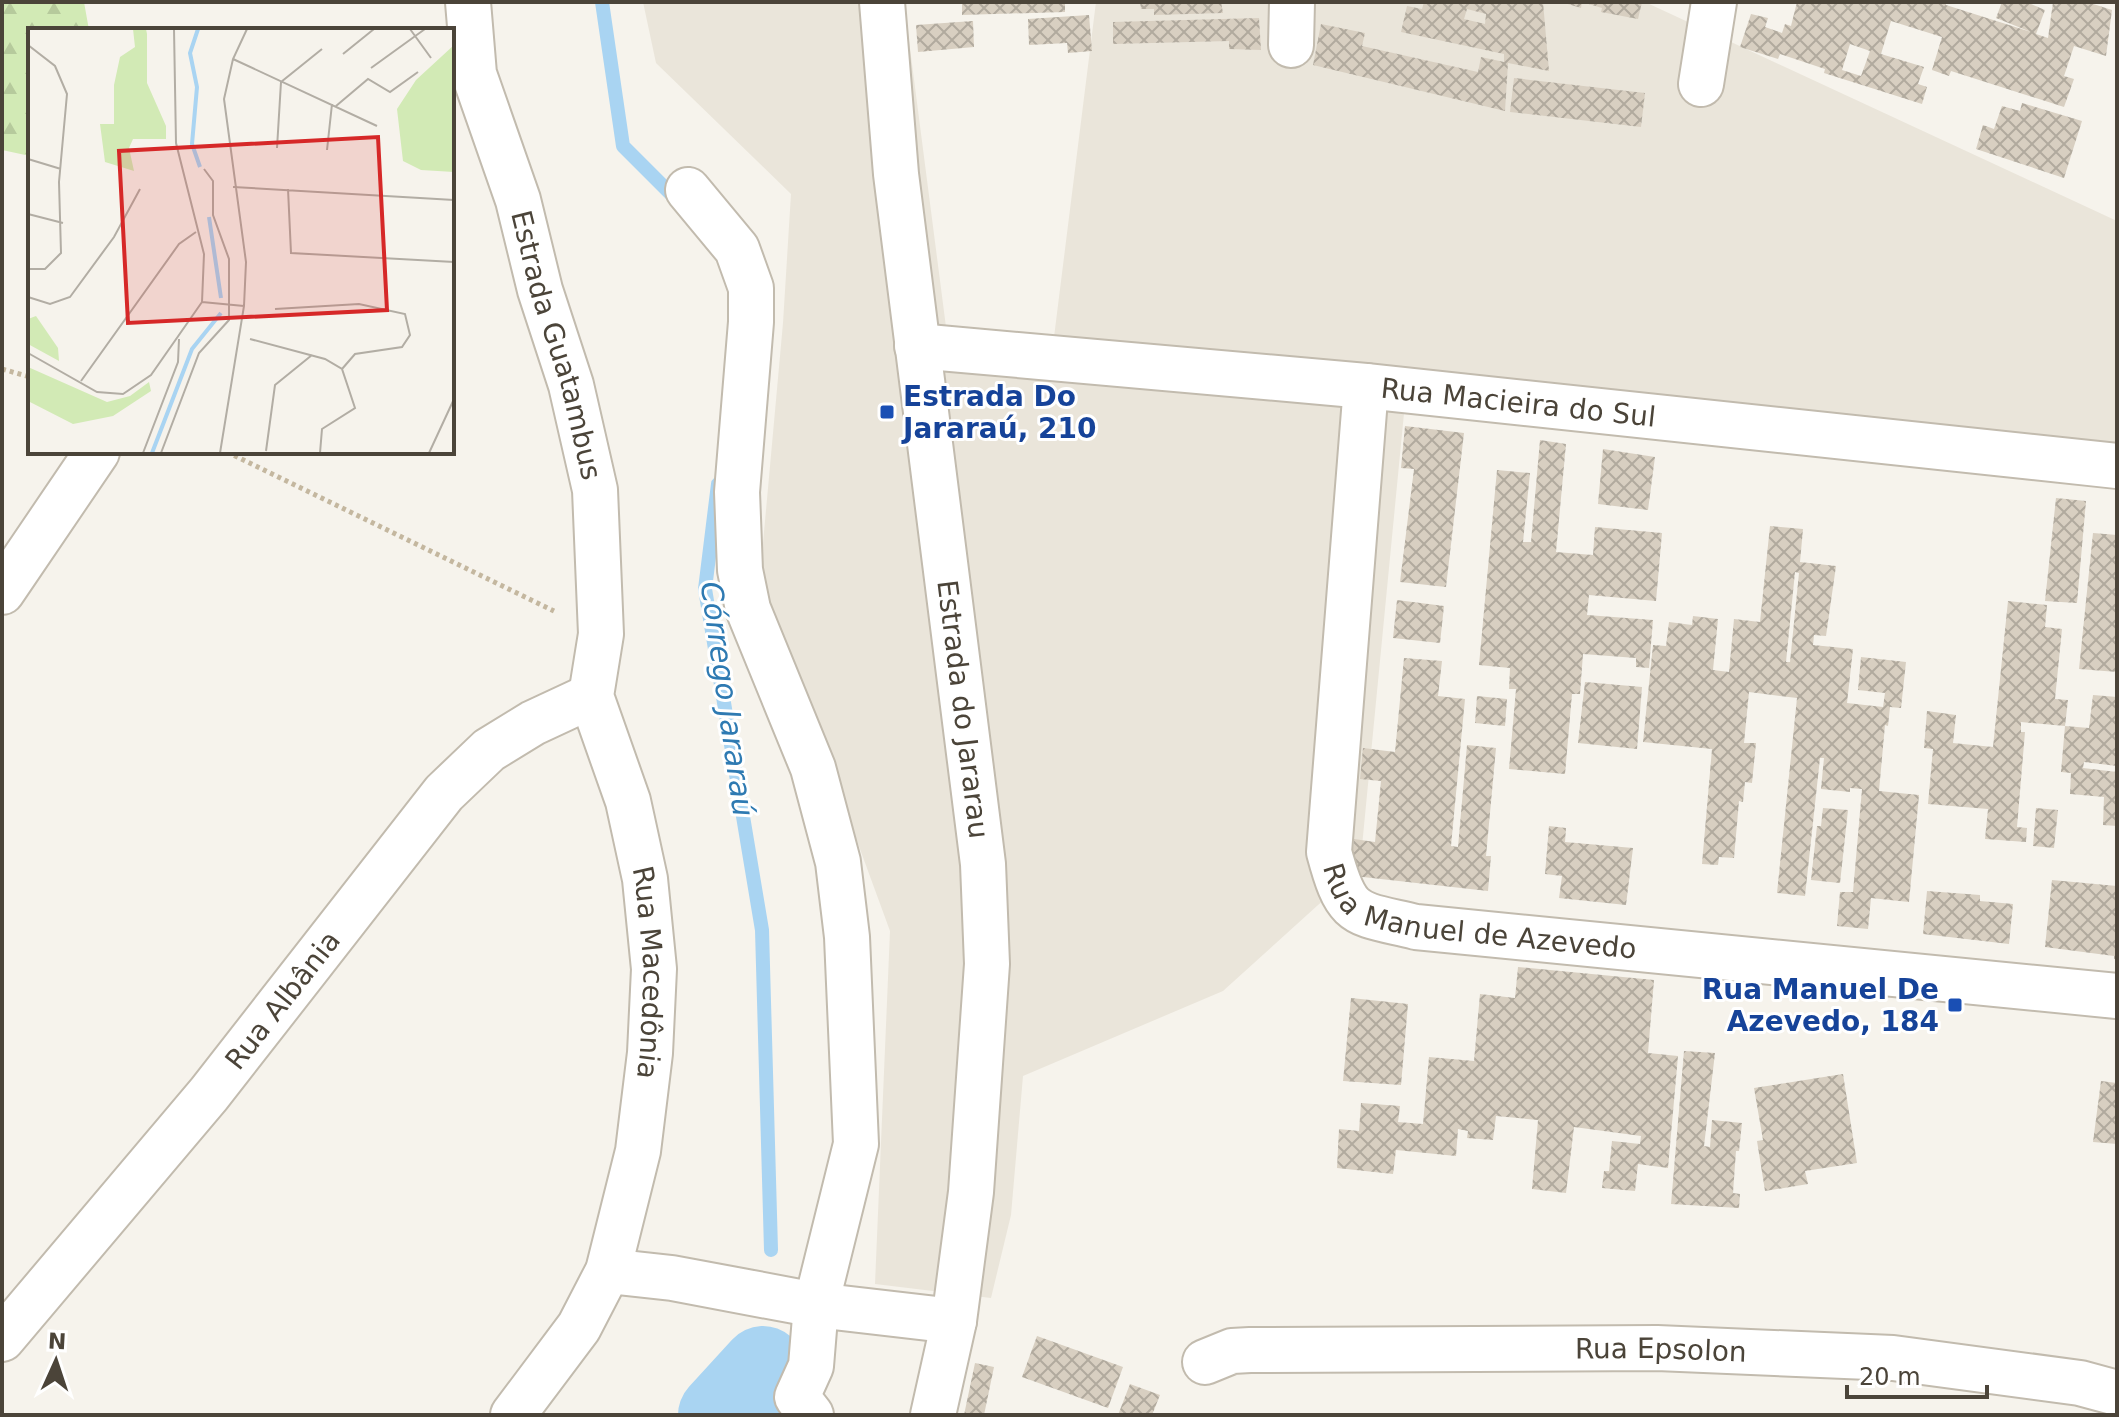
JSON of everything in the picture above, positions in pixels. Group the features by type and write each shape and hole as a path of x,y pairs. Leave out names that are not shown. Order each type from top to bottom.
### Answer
{"street":[{"name":"Estrada Guatambus","path":"468,2 474,74 518,200 540,290 571,385 595,490 601,634 591,696"},
{"name":"Estrada do Jararau","path":"882,2 896,174 983,864 987,964 971,1192 954,1321 933,1415"},
{"path":"1291,45 1292,2"},
{"path":"1701,84 1714,2"},
{"path":"688,190 737,249 751,288 737,492 740,570 748,609 813,768 838,862 847,937 856,1144 816,1305 811,1366 797,1397 811,1415"},
{"name":"Rua Macieira do Sul","path":"917,346 1366,386 2117,466"},
{"name":"Rua Manuel de Azevedo","path":"1366,386 1329,852 1345,900 1359,913 1416,927 2117,996"},
{"path":"2,592 96,454"},
{"name":"Rua Macedônia","path":"513,1415 579,1327 608,1271 638,1151 650,1053 654,969 645,879 628,801 591,696"},
{"name":"Rua Albânia","path":"2,1339 209,1094 444,793 489,750 533,723 591,696"},
{"path":"608,1271 672,1278 816,1305 954,1321"},
{"name":"Rua Epsolon","path":"1205,1362 1232,1351 1250,1350 1657,1348 1893,1358 2080,1383 2117,1393"}],"path":[{"path":"2,369 28,376"},
{"path":"231,454 601,634"}],"shaded area":[{"path":"643,2 904,2 946,327 1053,345 1096,2 1645,2 2117,221 2117,455 1408,372 1360,867 1223,991 1023,1076 1011,1215 991,1298 875,1284 890,931 760,576 783,323 791,194 656,63"}],"green space":[{"path":"2,2 84,2 89,28 28,28 28,156 2,150"}],"building":[{"path":"962,2 1065,2 1065,12 962,15"},
{"path":"1140,2 1221,2 1223,13 1154,15 1154,9 1141,9"},
{"path":"1424,2 1543,2 1549,71 1508,63 1505,111 1313,65 1321,24 1365,33 1362,46 1478,72 1481,57 1504,62 1504,54 1401,32 1407,6 1422,9","holes":["1467,9 1486,14 1485,24 1464,19"]},
{"path":"1561,2 1582,2 1581,8"},
{"path":"1582,2 1642,2 1638,19 1601,12 1602,8"},
{"path":"1797,2 1946,2 1946,5 2031,32 1996,18 2002,2 2026,2 2045,10 2036,34 2048,38 2053,2 2087,2 2112,10 2106,56 2074,46 2064,76 2074,79 2064,107 1951,71 1949,76 1932,70 1942,37 1891,21 1881,54 1924,67 1918,84 1927,87 1922,104 1824,73 1825,69 1780,54 1778,59 1740,47 1751,14 1768,18 1765,27 1782,33 1785,24 1791,26","holes":["1850,44 1870,51 1861,76 1842,70"]},
{"path":"1089,15 1092,51 1068,53 1067,43 1029,45 1028,19"},
{"path":"1259,18 1261,50 1229,49 1229,41 1113,44 1113,22"},
{"path":"973,21 974,47 918,52 916,25"},
{"path":"1514,78 1645,93 1641,127 1510,112"},
{"path":"2022,103 2082,121 2064,178 1976,149 1983,125 1994,129 2002,106 2020,111"},
{"path":"1405,426 1464,433 1446,587 1400,582 1414,469 1401,468"},
{"path":"1540,440 1566,444 1556,552 1593,555 1595,527 1662,533 1656,601 1589,595 1587,615 1653,620 1649,668 1636,667 1636,658 1583,654 1580,694 1572,694 1565,774 1509,769 1516,689 1509,689 1510,668 1479,665 1497,470 1530,473 1523,542 1531,542"},
{"path":"1603,449 1655,457 1648,510 1598,504"},
{"path":"2056,498 2086,501 2077,603 2045,601"},
{"path":"1770,526 1803,529 1800,562 1836,566 1826,636 1814,635 1813,645 1853,649 1847,703 1883,707 1885,693 1858,690 1861,657 1906,662 1901,708 1890,707 1888,726 1885,725 1879,791 1919,795 1909,902 1871,898 1868,929 1837,926 1840,892 1853,892 1862,789 1850,788 1850,792 1821,789 1824,758 1820,758 1805,896 1777,893 1797,698 1749,692 1744,743 1756,743 1752,783 1745,782 1743,802 1739,801 1734,858 1719,857 1718,865 1702,864 1712,749 1643,742 1653,645 1666,646 1669,622 1692,625 1693,616 1718,619 1713,670 1729,672 1734,619 1760,622","holes":["1795,572 1799,573 1790,662 1786,662"]},
{"path":"2093,533 2117,535 2117,672 2079,669"},
{"path":"1397,600 1444,606 1440,643 1393,638"},
{"path":"2008,601 2047,605 2045,627 2062,629 2055,699 2068,700 2065,726 2021,722 2021,732 2025,732 2017,827 2027,828 2026,842 1985,839 1988,809 1928,804 1933,749 1924,748 1927,711 1956,715 1953,743 1993,747"},
{"path":"1404,658 1442,661 1438,696 1465,699 1451,846 1458,847 1467,745 1496,748 1486,856 1491,856 1488,891 1354,876 1351,866 1354,839 1375,842 1381,781 1360,779 1363,748 1395,752"},
{"path":"1585,682 1642,687 1637,749 1578,743"},
{"path":"2093,695 2117,697 2117,766 2084,762 2083,768 2117,772 2117,826 2103,825 2104,797 2070,794 2071,773 2061,772 2065,726 2089,728"},
{"path":"1477,696 1507,699 1505,726 1475,723"},
{"path":"1823,808 1848,810 1840,883 1811,880 1817,826 1821,826"},
{"path":"2036,808 2058,810 2054,848 2033,846"},
{"path":"1549,826 1566,828 1565,842 1633,848 1626,905 1559,898 1562,876 1545,874"},
{"path":"2052,880 2117,886 2117,960 2114,956 2045,947"},
{"path":"1927,891 1980,895 1980,901 2013,904 2009,944 1923,934"},
{"path":"1518,967 1654,980 1648,1053 1678,1056 1668,1168 1638,1164 1635,1191 1602,1188 1604,1171 1609,1171 1612,1141 1640,1144 1641,1136 1574,1127 1566,1193 1532,1189 1538,1120 1496,1116 1493,1140 1467,1138 1468,1131 1458,1129 1456,1156 1396,1150 1393,1174 1337,1168 1339,1129 1359,1131 1361,1103 1400,1106 1398,1122 1423,1124 1429,1057 1474,1061 1480,994 1515,998"},
{"path":"1351,998 1408,1004 1401,1085 1343,1081"},
{"path":"1684,1051 1715,1053 1704,1146 1710,1147 1712,1120 1742,1123 1733,1193 1740,1194 1739,1208 1671,1204"},
{"path":"1843,1074 1857,1163 1805,1171 1808,1184 1765,1191 1757,1141 1763,1140 1754,1088"},
{"path":"2101,1081 2117,1083 2117,1144 2093,1142"},
{"path":"1037,1336 1123,1367 1108,1408 1022,1377"},
{"path":"975,1363 994,1367 984,1415 964,1415"},
{"path":"1130,1384 1160,1395 1152,1415 1118,1415"}],"waterway":[{"name":"Córrego Jararaú","path":"602,2 623,146 678,201"},
{"name":"Córrego Jararaú","path":"718,484 705,589 762,930 771,1250"},
{"name":"Córrego Jararaú","path":"720,1415 763,1368"}],"place":[{"name":"Estrada Do Jararaú, 210","path":"887,412"},
{"name":"Rua Manuel De Azevedo, 184","path":"1955,1005"}]}
